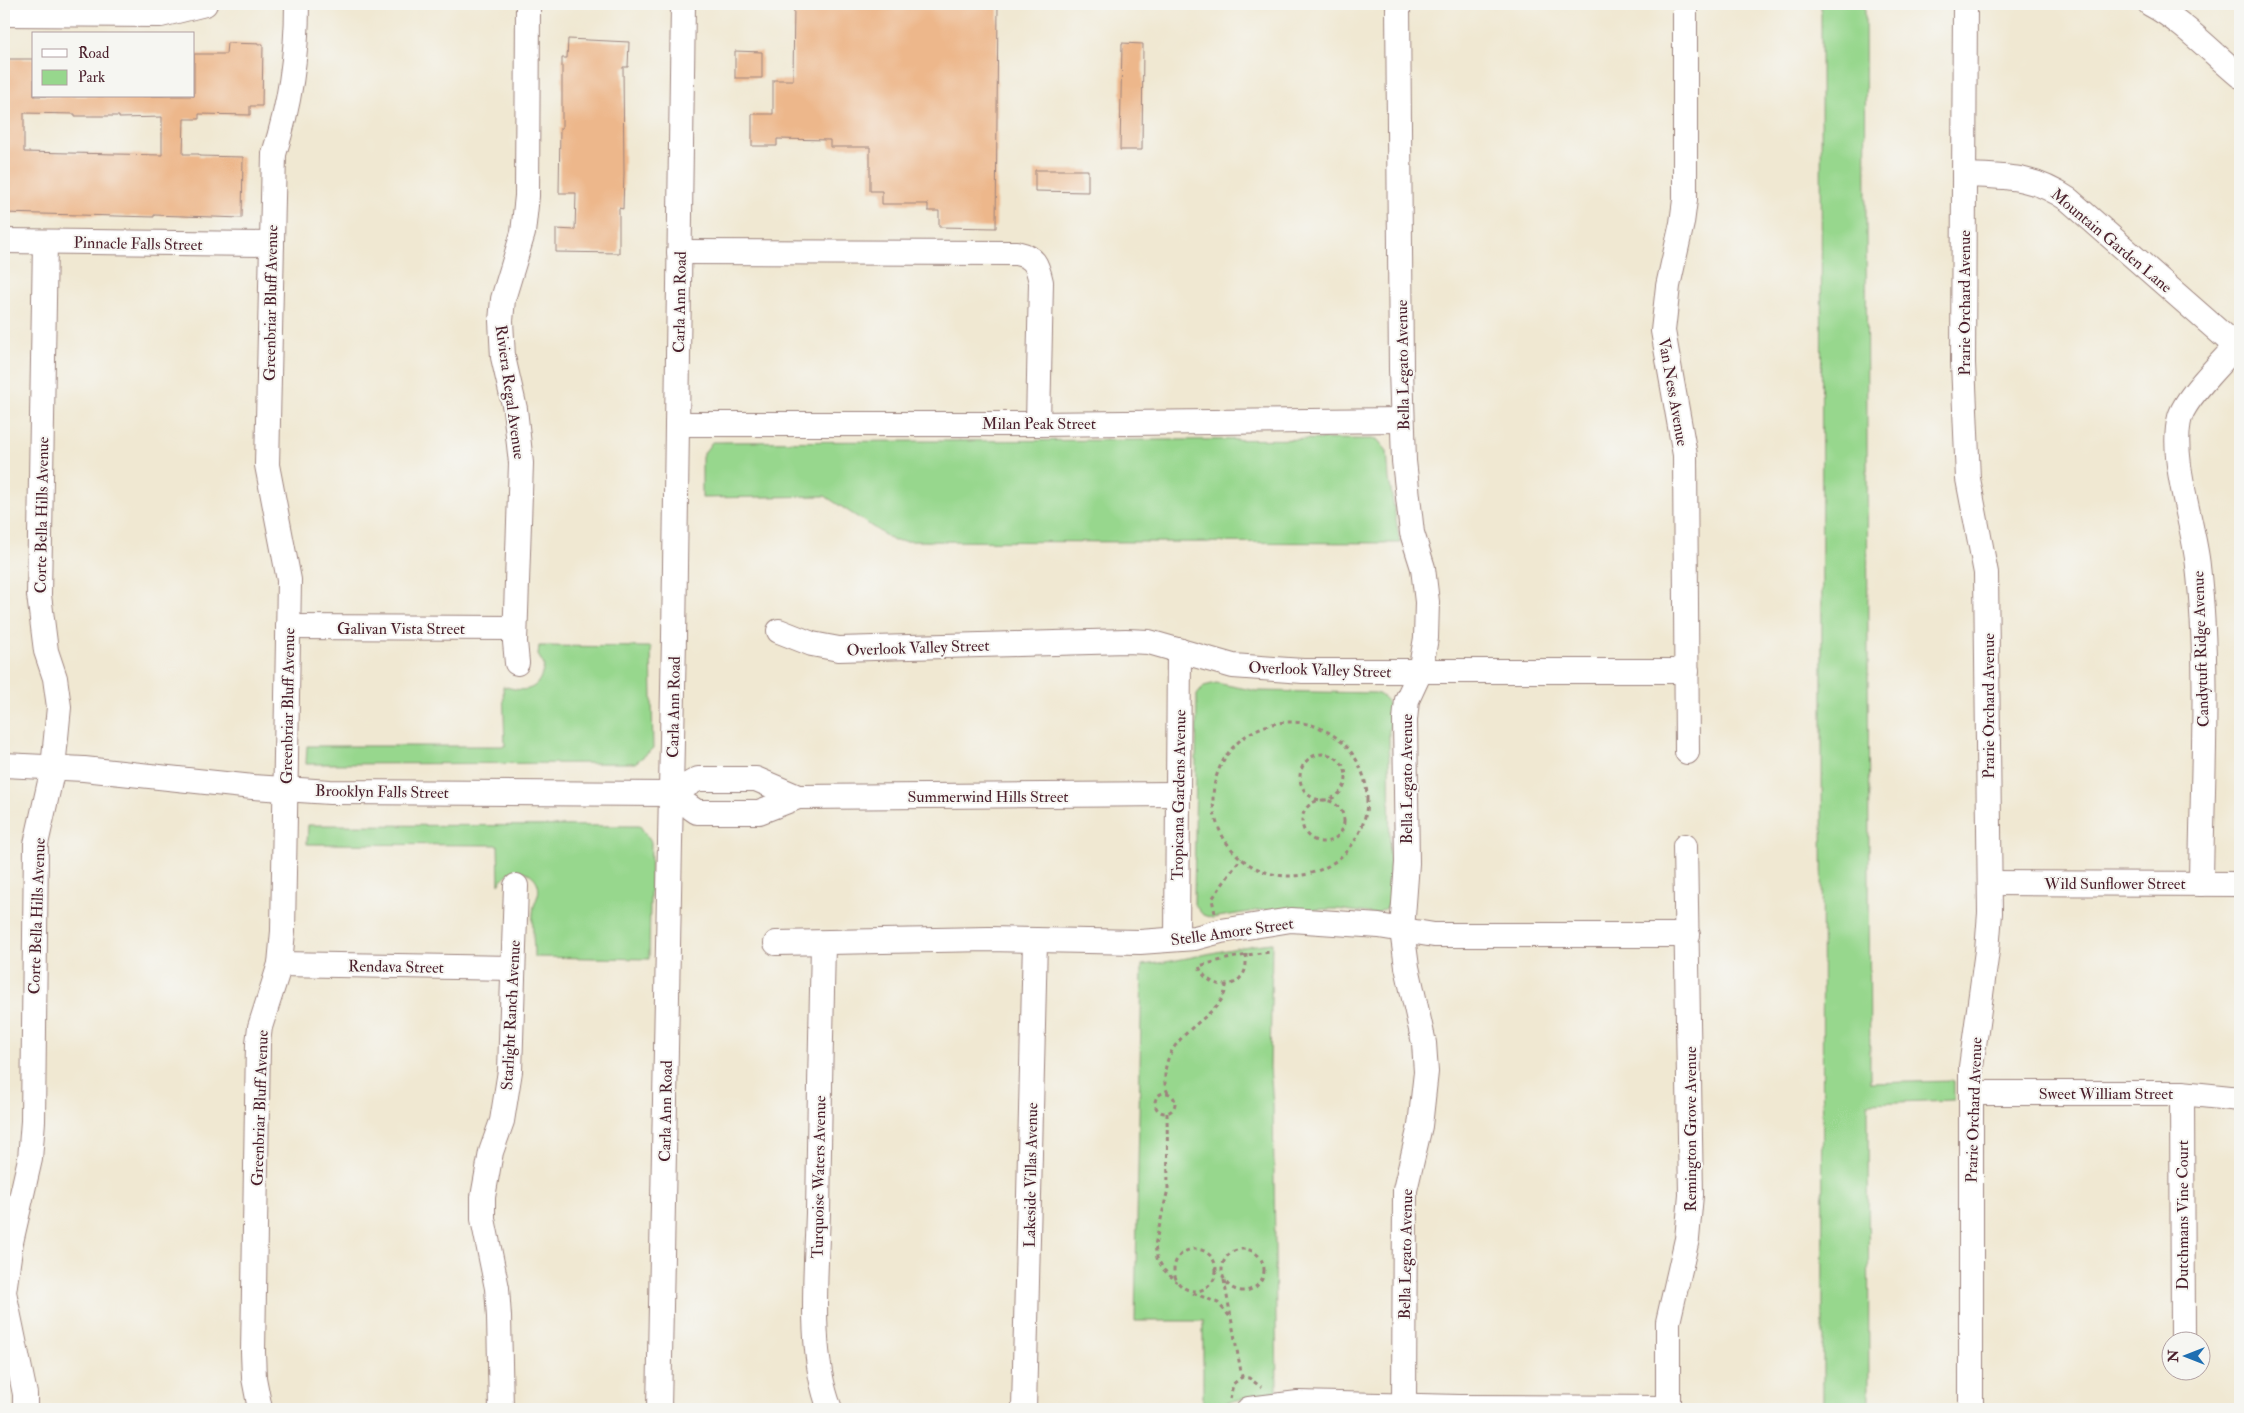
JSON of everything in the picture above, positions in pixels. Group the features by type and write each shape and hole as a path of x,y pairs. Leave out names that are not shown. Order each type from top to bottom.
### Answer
{"street":[{"path":"4,14 161,15 205,4"},
{"name":"Greenbriar Bluff Avenue","path":"260,1409 254,1378 253,1352 258,1043 260,1027 280,964 283,931 289,580 267,465 274,154 281,132 294,69 297,4"},
{"name":"Riviera Regal Avenue","path":"517,663 515,628 521,463 517,424 504,358 501,321 504,299 523,233 527,196 528,4"},
{"name":"Carla Ann Road","path":"660,1409 683,4"},
{"name":"Bella Legato Avenue","path":"1398,4 1402,420 1407,498 1412,533 1423,568 1427,602 1426,638 1420,672 1407,700 1405,720 1407,863 1402,930 1407,967 1424,1043 1426,1072 1420,1126 1405,1190 1404,1406"},
{"name":"Van Ness Avenue","path":"1685,4 1685,200 1666,301 1663,331 1685,455 1687,752"},
{"name":"Prarie Orchard Avenue","path":"1965,4 1963,363 1968,479 1986,573 1990,883 1988,950 1971,1067 1971,1409"},
{"path":"2150,4 2162,10 2194,35 2240,76"},
{"name":"Mountain Garden Lane","path":"1964,175 2019,178 2051,187 2069,200 2238,348"},
{"name":"Pinnacle Falls Street","path":"4,241 272,244"},
{"name":"Corte Bella Hills Avenue","path":"24,1409 24,1394 4,1292 11,1242 30,1159 33,1121 36,844 53,768 59,707 55,678 46,650 40,595 45,242"},
{"path":"680,252 1016,253 1026,255 1038,265 1041,282 1038,424"},
{"name":"Candytuft Ridge Avenue","path":"2201,884 2202,623 2198,565 2186,504 2178,434 2180,416 2191,398 2238,348"},
{"name":"Milan Peak Street","path":"677,424 1038,424 1402,420"},
{"name":"Galivan Vista Street","path":"288,627 515,628"},
{"name":"Overlook Valley Street","path":"779,631 812,644 839,649 1126,641 1149,642 1233,666 1303,671 1687,671"},
{"name":"Tropicana Gardens Avenue","path":"1179,650 1178,794 1186,939"},
{"name":"Brooklyn Falls Street","path":"4,765 330,792 671,794"},
{"name":"Summerwind Hills Street","path":"798,798 756,779 698,779 671,794 697,812 759,812 798,798 1178,794"},
{"name":"Remington Grove Avenue","path":"1668,1409 1668,1322 1687,1240 1692,1195 1685,846"},
{"name":"Wild Sunflower Street","path":"1990,883 2240,884"},
{"name":"Starlight Ranch Avenue","path":"501,1409 497,1288 483,1219 483,1197 491,1152 502,1121 510,1071 516,886"},
{"name":"Stelle Amore Street","path":"776,943 823,944 990,940 1140,942 1186,939 1258,924 1291,920 1379,926 1434,935 1688,935"},
{"name":"Lakeside Villas Avenue","path":"1024,1409 1035,940"},
{"name":"Turquoise Waters Avenue","path":"823,944 816,1301 817,1357 823,1392 830,1409"},
{"name":"Rendava Street","path":"280,964 513,968"},
{"name":"Sweet William Street","path":"1971,1093 2182,1093 2240,1099"},
{"name":"Dutchmans Vine Court","path":"2182,1093 2183,1330"},
{"path":"1249,1409 1298,1403 1668,1409"}],"path":[{"path":"1290,722 1314,726 1336,737 1354,756 1365,780 1368,806 1361,832 1346,854 1324,869 1299,877 1273,875 1248,865 1242,858 1229,847 1218,825 1213,801 1217,777 1227,755 1244,737 1266,726 1290,722"},
{"path":"1323,800 1316,801 1305,811 1303,824 1309,835 1320,841 1327,841 1333,839 1342,830 1344,816 1336,804 1323,800 1313,798 1307,793 1300,779 1300,772 1308,759 1322,753 1336,758 1342,763 1346,777 1341,792 1323,800"},
{"path":"1186,939 1215,912 1211,904 1212,899 1242,858"},
{"path":"1246,954 1246,968 1240,979 1226,985 1214,984 1206,979 1199,966 1246,954 1272,952"},
{"path":"1226,985 1226,991 1220,1004 1186,1032 1168,1058 1165,1087 1174,1098 1175,1105 1167,1113 1170,1171 1168,1190 1155,1245 1156,1258 1164,1270 1187,1290 1218,1303 1231,1318"},
{"path":"1167,1113 1158,1111 1154,1102 1159,1094 1168,1093"},
{"path":"1177,1282 1173,1268 1179,1256 1184,1252 1198,1249 1210,1256 1216,1268 1212,1282 1201,1291 1187,1290"},
{"path":"1223,1276 1226,1282 1237,1290 1250,1289 1261,1280 1263,1274 1262,1261 1253,1251 1246,1249 1233,1251 1224,1262 1223,1276 1242,1377"}],"green space":[{"path":"1821,4 1865,4 1870,1083 1954,1081 1954,1100 1868,1103 1869,1409 1823,1409"},
{"path":"1377,439 1387,451 1389,479 1400,543 894,541 825,496 702,498 702,456 712,442"},
{"path":"539,646 651,647 653,749 635,763 306,764 307,746 505,746 503,686 525,690 539,681 544,665 538,655"},
{"path":"1216,683 1257,691 1376,693 1386,699 1391,713 1389,730 1390,897 1387,907 1376,914 1337,909 1261,910 1212,918 1203,915 1194,904 1197,695 1204,686"},
{"path":"308,825 640,826 651,842 649,959 534,957 533,918 534,906 539,891 537,882 529,873 514,871 503,878 499,884 498,845 307,844"},
{"path":"1272,943 1270,1068 1273,1104 1277,1391 1203,1408 1203,1321 1135,1321 1142,965"}],"building":[{"path":"794,4 998,4 996,228 939,227 939,211 928,211 928,204 882,204 882,191 870,191 870,147 830,147 830,140 777,139 777,146 752,146 752,114 773,114 773,80 793,80"},
{"path":"568,39 629,42 628,67 623,67 624,173 623,209 619,208 619,253 556,252 556,229 575,230 576,193 559,193 560,128 562,128 562,58 567,58"},
{"path":"227,43 263,44 262,106 250,106 250,115 199,114 199,119 184,119 183,154 243,157 242,218 4,213 4,59 32,59 32,98 195,98 195,54 226,54","holes":["24,113 75,114 75,116 162,117 162,155 24,152"]},
{"path":"1122,43 1143,44 1142,150 1120,150"},
{"path":"735,51 762,52 762,78 735,78"},
{"path":"1035,170 1088,170 1088,192 1035,191"}]}
